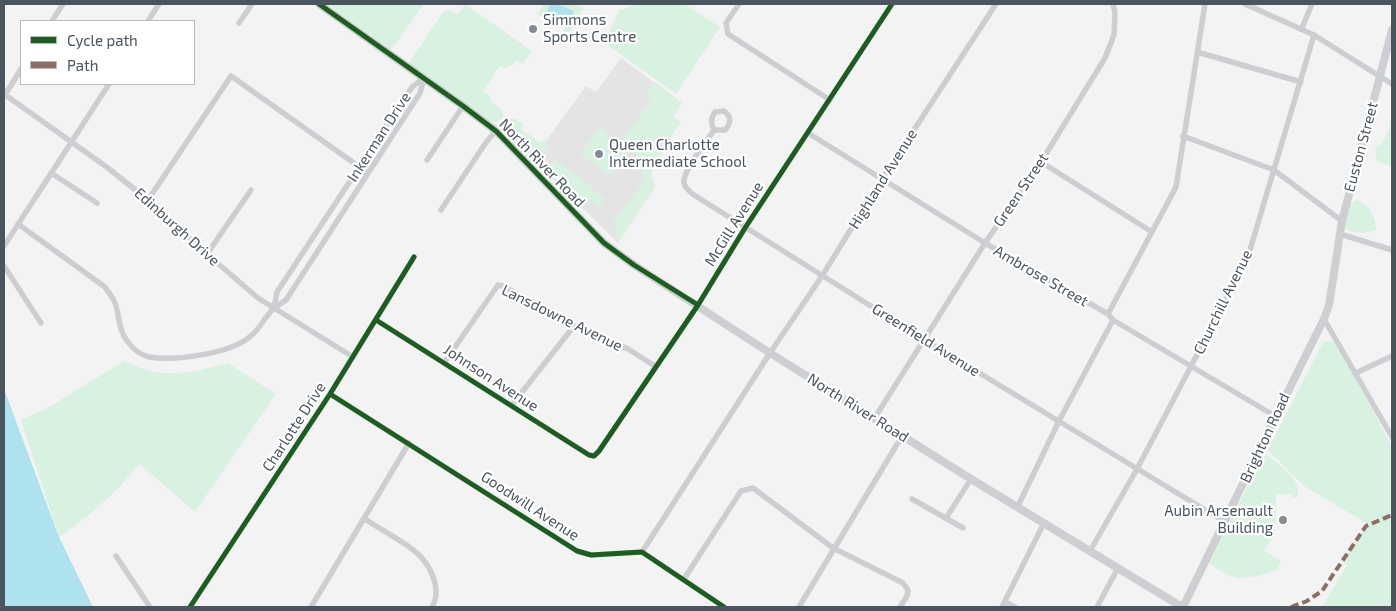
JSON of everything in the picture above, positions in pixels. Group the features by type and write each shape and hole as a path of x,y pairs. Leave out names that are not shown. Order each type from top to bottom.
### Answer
{"main road":[{"name":"North River Road","path":"318,4 496,131 604,243 634,265 874,419 1182,607"},
{"name":"Euston Street","path":"1335,265 1342,221 1392,30"},
{"name":"Brighton Road","path":"1182,607 1324,319 1329,305 1335,265"}],"street":[{"path":"53,20 63,4"},
{"path":"149,20 159,4"},
{"path":"239,23 252,4"},
{"path":"739,4 726,24 728,34 830,100"},
{"name":"McGill Avenue","path":"594,456 698,305 745,228 892,4"},
{"name":"Highland Avenue","path":"642,552 996,4"},
{"name":"Green Street","path":"874,419 985,243 1041,162 1104,58 1114,35 1115,12 1113,4"},
{"path":"1018,506 1152,232 1176,187 1204,4"},
{"path":"1246,4 1302,28 1392,84"},
{"path":"1302,28 1312,4"},
{"name":"Churchill Avenue","path":"1090,551 1137,469 1192,366 1250,250 1314,35"},
{"path":"1197,52 1300,82"},
{"path":"4,95 20,71"},
{"path":"148,200 231,76 368,173"},
{"name":"Inkerman Drive","path":"274,308 277,292 412,87 424,78"},
{"name":"Inkerman Drive","path":"18,224 105,287 115,301 120,329 136,351 148,356 191,356 216,352 252,336 274,308 286,300 420,93 424,78"},
{"path":"4,246 107,85"},
{"name":"Edinburgh Drive","path":"4,95 108,168 148,200 242,285 274,308 353,357"},
{"path":"427,160 463,106"},
{"name":"Greenfield Avenue","path":"714,130 686,173 684,182 686,188 694,195 925,340 1225,522"},
{"path":"441,210 487,141 496,131"},
{"name":"Ambrose Street","path":"808,133 985,243 1275,416"},
{"path":"1183,136 1274,170 1342,221"},
{"path":"1041,162 1152,232"},
{"path":"51,173 97,203"},
{"path":"207,254 251,190"},
{"path":"1340,234 1392,250"},
{"name":"Charlotte Drive","path":"190,607 330,394 414,257"},
{"path":"4,266 41,323"},
{"name":"Lansdowne Avenue","path":"444,363 498,285 574,326 609,340 656,366"},
{"path":"1324,319 1392,437"},
{"name":"Johnson Avenue","path":"376,320 588,455 594,456"},
{"path":"511,406 574,326"},
{"path":"1356,373 1392,356"},
{"name":"Goodwill Avenue","path":"330,394 577,551 591,555 642,552"},
{"path":"799,607 902,436"},
{"path":"311,607 409,443"},
{"path":"946,518 971,479"},
{"path":"684,579 741,491 753,488 833,548 903,584 908,590 907,596 900,607"},
{"path":"912,499 964,528"},
{"path":"365,519 414,550 424,562 434,579 438,591 435,606"},
{"path":"1015,607 1003,605 1044,523"},
{"path":"642,552 724,607"},
{"path":"116,556 150,607"},
{"path":"1098,607 1118,568"}],"shaded area":[{"name":"Queen Charlotte Intermediate School","path":"621,58 682,103 673,117 681,122 668,141 651,175 655,187 618,243 533,159 586,86 596,92"}],"green space":[{"path":"327,4 424,4 391,50"},
{"path":"465,4 532,51 523,64 517,60 506,69 500,66 483,91 503,111 503,117 496,122 489,121 411,65 410,61 443,12 448,10 458,14"},
{"path":"544,4 573,4 583,8 577,22 568,34 563,32 565,27 537,14"},
{"path":"639,4 684,4 720,27 676,94 605,43 619,10"},
{"path":"654,81 682,103 673,117 681,122 668,141 651,175 655,187 618,243 614,219 645,180 637,170 643,161 624,145 629,150 610,175 580,154 600,127 621,141 652,100 645,95"},
{"path":"1392,114 1392,166 1378,162 1375,150 1388,133"},
{"path":"512,119 516,119 524,125 521,129 541,143 544,139 549,145 539,158 530,160 505,135 505,128"},
{"path":"554,159 592,186 590,188 605,199 599,207 587,199 581,207 547,172"},
{"path":"1357,200 1371,212 1375,220 1376,230 1360,233 1343,228 1349,205"},
{"path":"1336,341 1392,447 1392,607 1322,607 1347,565 1341,561 1368,524 1304,486 1268,450 1323,342"},
{"path":"124,361 152,371 164,373 188,372 228,363 276,394 195,512 140,464 102,504 59,537 21,420 49,407"},
{"path":"1264,453 1282,466 1292,477 1298,490 1298,497 1292,497 1292,494 1276,494 1275,534 1264,550 1281,561 1277,570 1249,578 1234,577 1218,570 1209,563"}],"water":[{"path":"550,4 556,4 574,11 569,24 546,14"},
{"path":"4,389 59,537 93,607 4,607"}],"marked path":[{"path":"1291,607 1307,601 1322,591 1366,526 1392,515"}],"cycle path":[{"path":"319,4 496,131 604,243 634,265 698,305"},
{"path":"376,320 589,455 594,456 698,305 745,228 892,4"},
{"path":"190,607 330,394 414,257"},
{"path":"330,394 577,551 591,555 642,552 724,607"}],"place":[{"name":"Simmons Sports Centre","path":"533,29"},
{"name":"Queen Charlotte Intermediate School","path":"599,154"},
{"name":"Aubin Arsenault Building","path":"1283,520"}]}
